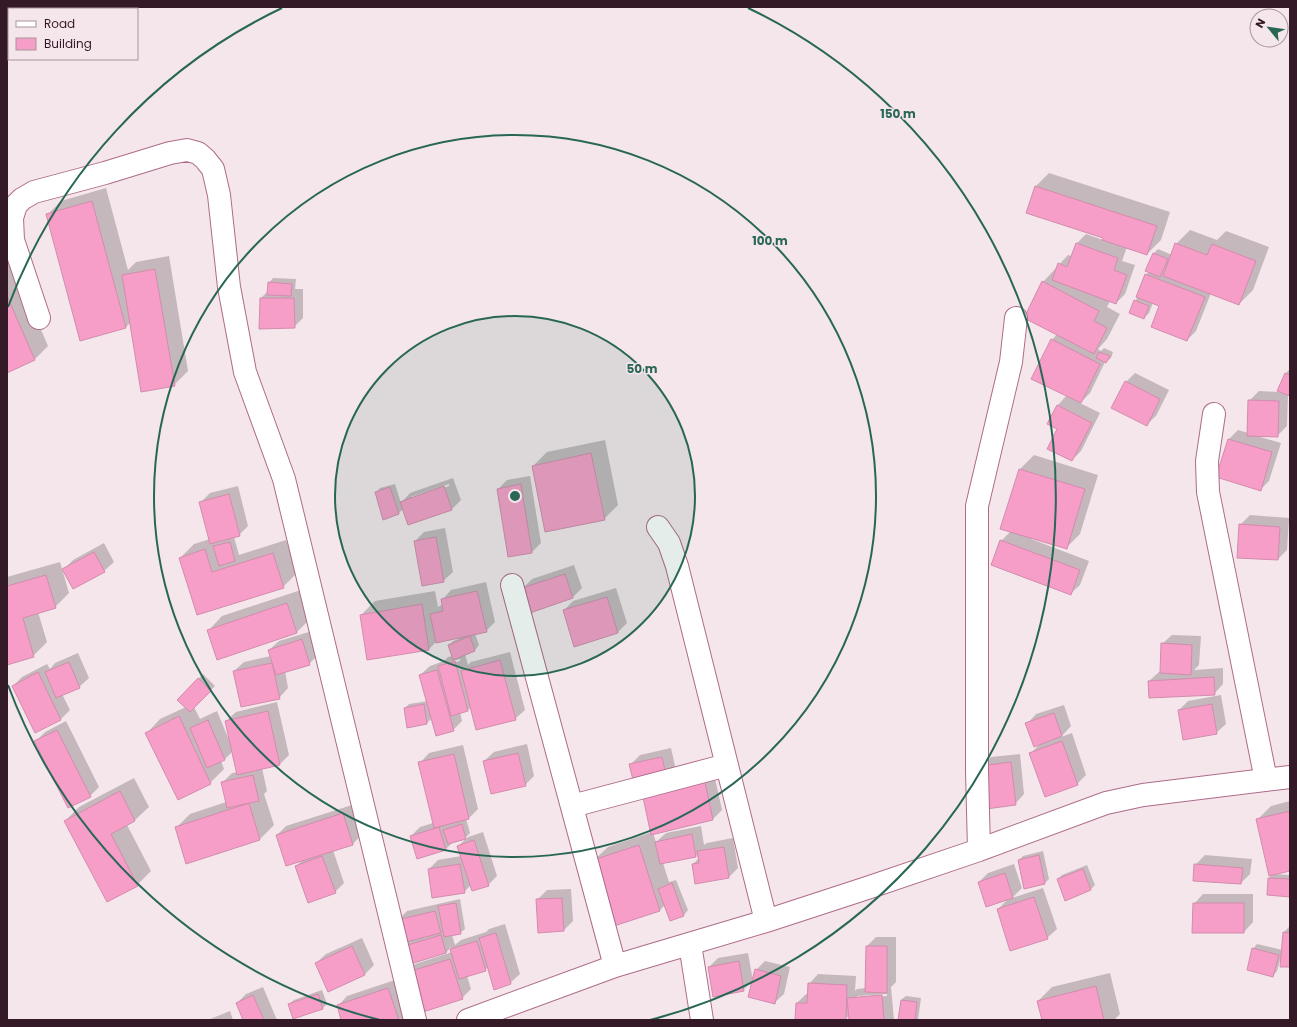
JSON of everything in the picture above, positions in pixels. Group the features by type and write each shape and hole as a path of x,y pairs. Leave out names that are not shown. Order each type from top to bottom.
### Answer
{"street":[{"path":"40,318 13,240 12,218 16,205 22,199 34,192 105,173 170,153 187,150 198,153 205,159 213,169 219,195 229,287 245,372 284,479 415,1020"},
{"path":"979,850 977,771 977,506 1011,362 1016,318"},
{"path":"1214,414 1207,461 1208,492 1266,780"},
{"path":"658,527 669,543 677,566 766,921"},
{"path":"512,585 615,966"},
{"path":"572,806 727,765"},
{"path":"468,1020 615,966 766,921 867,888 979,850 1106,803 1143,795 1290,777"},
{"path":"690,944 702,1020"}],"building":[{"path":"1035,186 1157,226 1147,255 1102,240 1103,238 1026,213"},
{"path":"92,201 126,328 80,341 46,214"},
{"path":"1076,243 1118,258 1114,270 1127,275 1116,304 1052,280 1058,263 1067,267"},
{"path":"1175,243 1207,255 1212,244 1256,261 1239,305 1163,276"},
{"path":"1153,253 1168,259 1160,277 1145,271"},
{"path":"155,269 175,386 141,392 122,275"},
{"path":"1145,274 1205,297 1187,341 1151,327 1159,306 1136,297"},
{"path":"1042,281 1099,311 1094,321 1107,328 1094,354 1024,318"},
{"path":"268,282 292,284 291,296 267,295"},
{"path":"7,296 35,360 7,373"},
{"path":"260,298 294,298 295,328 259,329"},
{"path":"1134,300 1149,306 1144,319 1129,313"},
{"path":"1051,339 1100,364 1081,403 1031,379"},
{"path":"1099,352 1110,356 1106,363 1096,358"},
{"path":"1285,373 1290,375 1290,396 1277,391"},
{"path":"1125,381 1160,399 1147,426 1111,408"},
{"path":"1248,400 1279,401 1278,437 1247,436"},
{"path":"1057,405 1092,423 1072,461 1047,449 1057,429 1047,424"},
{"path":"1228,439 1272,452 1261,491 1216,477"},
{"path":"591,453 605,520 545,532 532,466"},
{"path":"1019,469 1085,489 1067,549 1000,529"},
{"path":"521,484 532,553 508,557 497,489"},
{"path":"444,486 452,510 408,525 400,502"},
{"path":"390,487 399,514 383,520 375,492"},
{"path":"229,494 240,536 210,544 199,502"},
{"path":"1239,524 1280,527 1278,560 1237,558"},
{"path":"436,537 444,582 422,586 414,541"},
{"path":"1000,540 1080,570 1071,595 991,565"},
{"path":"230,542 235,561 219,566 213,546"},
{"path":"205,549 212,572 273,553 284,588 197,615 179,558"},
{"path":"94,552 105,572 73,589 62,569"},
{"path":"565,574 573,598 530,613 522,588"},
{"path":"46,575 56,608 23,618 34,657 7,665 7,586"},
{"path":"477,591 487,632 436,643 430,614 443,611 441,599"},
{"path":"607,597 618,633 574,647 563,610"},
{"path":"287,603 297,633 217,660 207,630"},
{"path":"422,604 429,650 367,660 360,615"},
{"path":"470,636 475,651 453,660 448,645"},
{"path":"302,639 310,665 276,675 268,650"},
{"path":"1161,643 1192,645 1191,675 1160,673"},
{"path":"500,660 516,720 476,730 461,671"},
{"path":"455,661 468,711 451,716 438,666"},
{"path":"69,662 80,688 56,698 45,672"},
{"path":"272,663 280,699 241,707 233,671"},
{"path":"437,670 454,731 436,736 419,675"},
{"path":"38,672 61,720 35,733 12,686"},
{"path":"1214,677 1215,695 1149,698 1148,681"},
{"path":"198,678 211,691 190,712 177,700"},
{"path":"424,704 427,724 407,728 404,708"},
{"path":"1212,704 1217,734 1183,740 1178,710"},
{"path":"268,711 280,765 237,775 225,721"},
{"path":"1054,713 1062,736 1034,747 1025,723"},
{"path":"179,716 211,784 178,800 145,733"},
{"path":"208,720 225,760 207,768 190,728"},
{"path":"57,730 91,797 68,808 34,741"},
{"path":"1062,741 1078,785 1045,797 1029,753"},
{"path":"518,753 526,786 491,794 483,761"},
{"path":"454,754 469,819 434,828 418,762"},
{"path":"662,757 667,780 635,788 629,764"},
{"path":"1011,762 1016,805 986,809 980,766"},
{"path":"253,775 259,801 227,808 221,782"},
{"path":"705,782 713,820 651,835 643,797"},
{"path":"120,791 135,821 111,834 138,886 107,902 64,821"},
{"path":"249,803 260,840 186,864 175,827"},
{"path":"1290,811 1290,871 1269,876 1256,819"},
{"path":"343,813 353,845 286,866 276,835"},
{"path":"462,824 466,839 448,844 443,830"},
{"path":"439,827 446,850 417,859 410,836"},
{"path":"692,834 696,857 660,864 655,842"},
{"path":"474,840 489,886 472,891 457,846"},
{"path":"639,845 660,911 614,926 593,860"},
{"path":"724,847 729,878 695,884 692,864 699,863 697,851"},
{"path":"1039,855 1045,884 1024,889 1018,860"},
{"path":"322,856 336,893 308,903 295,866"},
{"path":"460,864 465,893 432,898 428,869"},
{"path":"1194,864 1243,868 1241,884 1193,881"},
{"path":"1083,869 1091,890 1065,901 1057,879"},
{"path":"1005,873 1013,898 986,907 978,882"},
{"path":"1268,878 1290,879 1290,897 1267,895"},
{"path":"672,883 684,916 670,921 658,889"},
{"path":"1034,897 1048,939 1010,951 997,909"},
{"path":"562,898 564,931 538,933 536,899"},
{"path":"456,903 461,934 444,937 438,906"},
{"path":"1193,903 1244,903 1244,933 1192,933"},
{"path":"435,911 441,933 402,943 397,920"},
{"path":"1283,932 1290,933 1290,967 1280,967"},
{"path":"496,933 511,984 494,990 479,938"},
{"path":"441,935 446,953 407,965 401,947"},
{"path":"477,941 486,971 459,979 450,949"},
{"path":"352,946 365,975 328,992 315,963"},
{"path":"866,946 887,946 887,993 865,992"},
{"path":"1252,948 1279,955 1273,977 1247,970"},
{"path":"450,959 463,999 417,1014 405,973"},
{"path":"739,961 744,991 713,997 708,967"},
{"path":"755,969 781,976 775,1004 748,997"},
{"path":"808,983 847,985 846,1020 795,1020 796,1003 807,1003"},
{"path":"1096,986 1104,1020 1042,1020 1037,1001"},
{"path":"388,988 399,1020 341,1020 337,1005"},
{"path":"318,994 323,1009 293,1019 288,1004"},
{"path":"253,995 264,1020 243,1020 236,1003"},
{"path":"882,995 884,1020 849,1020 847,998"},
{"path":"901,1000 917,1002 915,1020 898,1020"}]}
